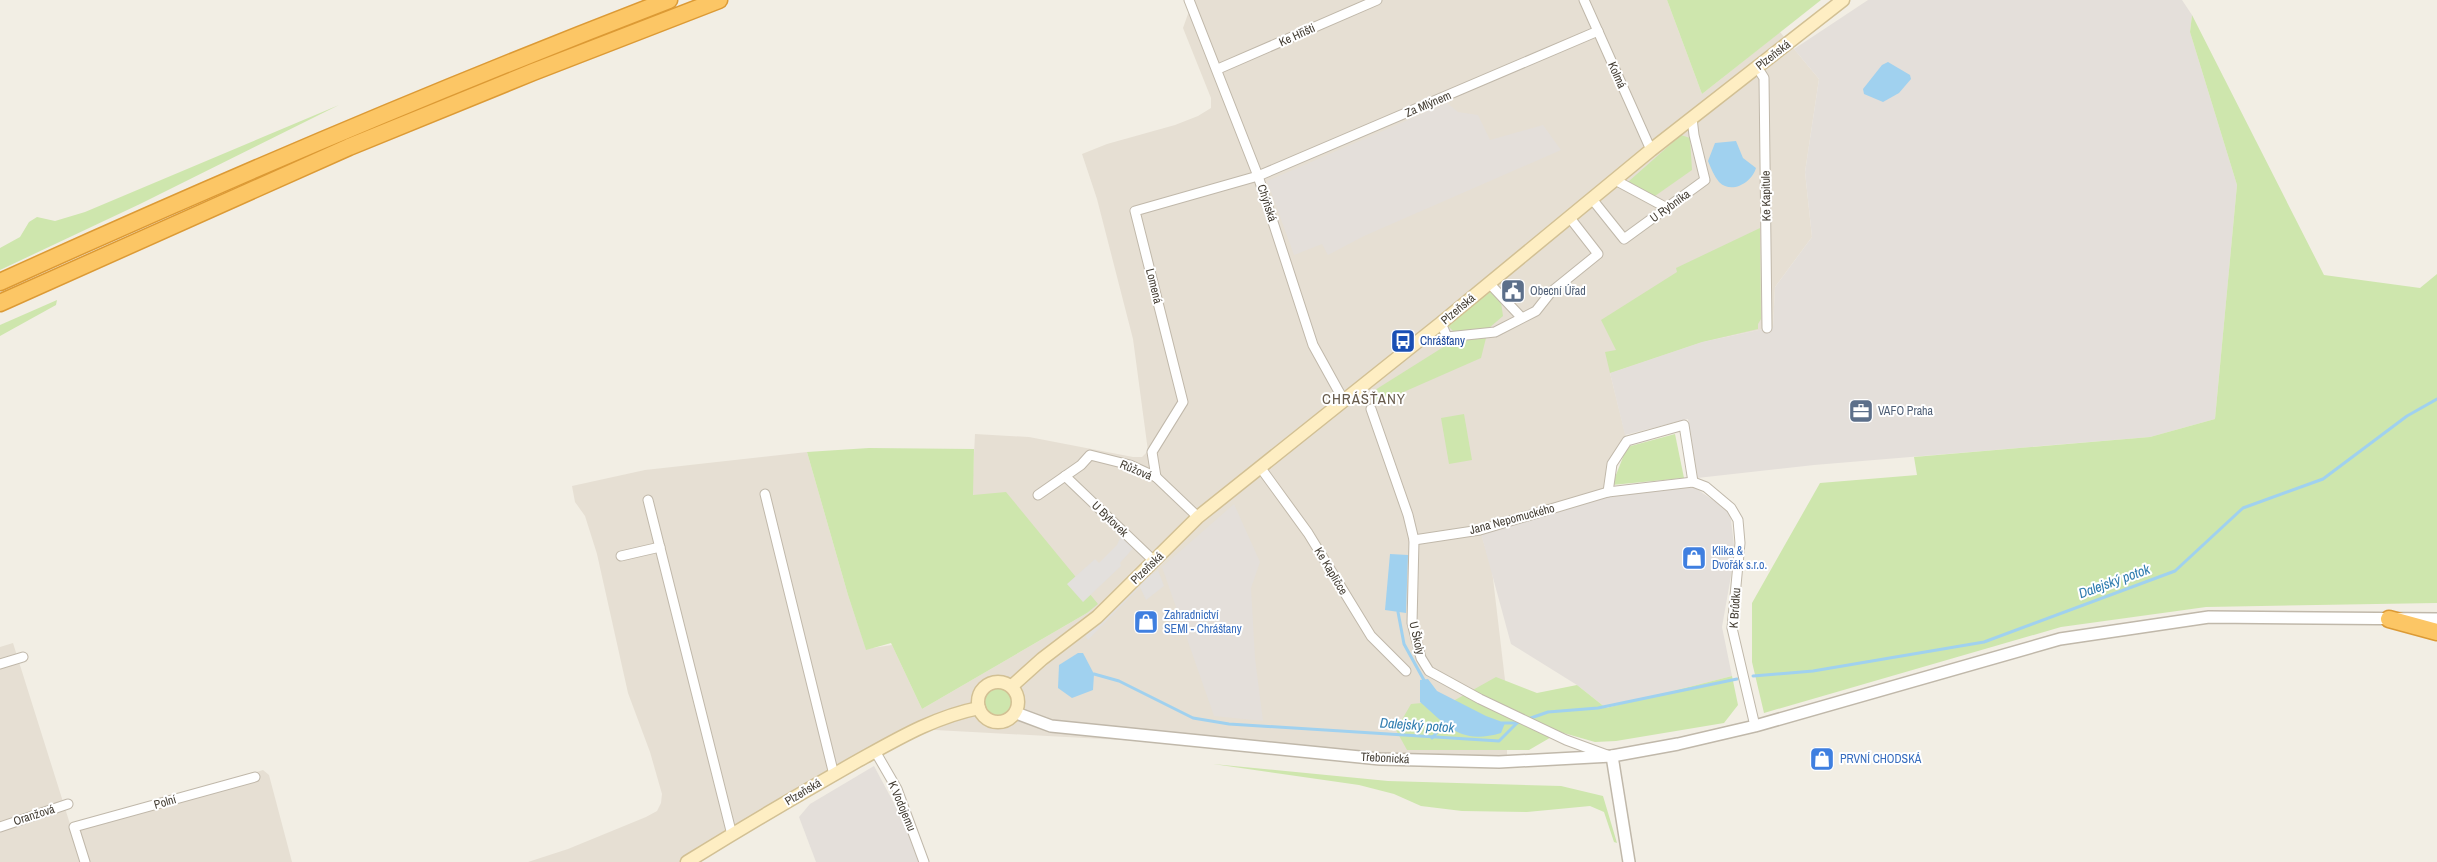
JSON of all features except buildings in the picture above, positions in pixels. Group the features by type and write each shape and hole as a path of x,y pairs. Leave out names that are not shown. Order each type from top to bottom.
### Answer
{"highway":[{"path":"0,282 350,129 526,55 669,0"},
{"path":"0,303 349,147 533,72 719,0"},
{"path":"2389,619 2437,632"}],"main road":[{"name":"Plzeňská","path":"1012,686 1042,659 1097,617 1198,518 1441,323 1651,150 1843,0"},
{"path":"1002,681 1012,686 1019,700 1016,713 1005,721 998,722 986,718 979,708 980,694 988,684 1002,681"},
{"name":"Plzeňská","path":"687,862 834,774 875,752 939,719 979,708"}],"street":[{"name":"Ke Hřišti","path":"1218,69 1377,0"},
{"name":"Kolmá","path":"1584,0 1651,150"},
{"name":"Chýňská","path":"1190,2 1218,69 1258,176 1313,345 1344,401"},
{"name":"Za Mlýnem","path":"1258,176 1598,31"},
{"name":"Ke Kapitule","path":"1757,68 1764,78 1767,328"},
{"name":"U Rybníka","path":"1592,199 1624,239 1706,180 1694,135 1692,118"},
{"name":"Lomená","path":"1156,478 1152,452 1182,402 1135,211 1258,176"},
{"path":"1615,180 1667,208"},
{"path":"1441,323 1446,337 1495,332 1536,311 1551,292 1598,254 1570,218"},
{"path":"1490,283 1521,317"},
{"name":"U Školy","path":"1371,409 1408,514 1414,540 1412,623 1421,658 1429,671 1480,700 1566,740 1612,756"},
{"path":"1608,492 1612,464 1627,441 1684,425 1692,482"},
{"name":"Růžová","path":"1066,476 1081,465 1090,455 1130,465 1156,478 1198,518"},
{"name":"Ke Kapličce","path":"1260,467 1308,533 1371,636 1406,671"},
{"path":"1038,495 1066,476"},
{"name":"U Bytovek","path":"1066,476 1154,561"},
{"name":"Jana Nepomuckého","path":"1414,540 1480,530 1608,492 1692,482"},
{"name":"K Brůdku","path":"1692,482 1706,486 1731,508 1738,520 1740,542 1732,628 1755,726"},
{"path":"765,494 834,774"},
{"path":"648,500 732,835"},
{"path":"621,556 660,547"},
{"name":"Třebonická","path":"1016,713 1051,726 1380,759 1499,762 1612,756 1678,744 1755,726 2060,639 2209,617 2437,619"},
{"path":"0,664 23,657"},
{"name":"K Vodojemu","path":"875,752 897,789 924,862"},
{"path":"1612,756 1629,862"},
{"name":"Polní","path":"85,862 74,827 255,776"},
{"name":"Oranžová","path":"0,827 68,804"}],"shaded area":[{"path":"1193,0 1667,0 1702,94 1780,32 1819,79 1805,172 1812,237 1775,287 1773,327 1702,342 1610,373 1627,441 1620,449 1608,492 1480,530 1492,570 1507,697 1507,761 917,729 687,862 528,862 568,849 646,817 657,811 661,803 662,794 650,752 628,693 597,554 585,516 575,502 572,486 645,470 807,452 848,595 866,649 892,645 922,709 1087,613 1097,604 972,495 975,434 1029,437 1133,457 1142,457 1148,451 1133,339 1097,199 1082,154 1107,144 1175,125 1198,116 1211,108 1211,98 1183,28"},
{"path":"1868,0 2182,0 2192,15 2190,32 2237,185 2215,419 2150,437 1814,465 1697,478 1688,419 1625,435 1610,373 1702,342 1773,327 1775,287 1812,237 1805,172 1819,79 1794,49"},
{"path":"1447,103 1458,112 1478,115 1490,140 1543,125 1561,150 1364,236 1328,255 1322,244 1294,255 1267,181"},
{"path":"1694,487 1730,512 1735,553 1722,627 1732,676 1606,708 1577,685 1511,644 1480,530 1608,492"},
{"path":"1234,504 1260,562 1251,588 1255,658 1263,721 1214,716 1162,567"},
{"path":"1123,531 1137,544 1120,563 1121,566 1083,602 1067,584 1095,559 1099,563 1117,545"},
{"path":"1158,570 1164,586 1146,600 1140,587 1088,640 1084,633 1135,586"},
{"path":"13,643 70,824 133,809 263,770 269,775 292,862 0,862 0,647"},
{"path":"874,766 904,822 919,862 816,862 799,817 810,804"}],"green space":[{"path":"1667,0 1821,0 1702,94"},
{"path":"2192,15 2324,275 2420,288 2437,274 2437,603 2206,607 2061,627 1764,713 1752,662 1752,603 1820,483 1917,475 1914,457 2150,437 2215,419 2237,185 2190,32"},
{"path":"339,105 140,204 0,270 0,248 20,237 29,222 37,217 55,221 85,212"},
{"path":"1681,135 1690,138 1692,170 1655,196 1636,191 1628,182"},
{"path":"1760,228 1761,319 1758,329 1702,342 1610,373 1605,352 1616,350 1601,320 1677,272 1676,268"},
{"path":"1491,291 1501,302 1503,316 1489,328 1457,335 1448,326"},
{"path":"57,300 56,305 0,336 0,325"},
{"path":"1486,338 1481,358 1374,405 1375,390 1453,341"},
{"path":"1464,414 1472,460 1449,464 1441,418"},
{"path":"1675,434 1684,478 1612,485 1627,447"},
{"path":"869,448 974,449 973,495 1006,492 1098,604 1087,613 922,709 891,643 866,650 848,595 807,452"},
{"path":"1732,676 1738,705 1724,723 1616,741 1595,742 1560,732 1529,750 1407,750 1396,730 1411,704 1455,700 1496,677 1537,693 1577,685 1606,708"},
{"path":"998,688 1008,692 1012,702 1008,712 998,716 988,712 984,702 988,692"},
{"path":"1213,764 1388,781 1561,786 1603,796 1617,843 1614,842 1604,812 1590,806 1527,812 1462,811 1421,806 1394,794 1359,785"}],"water":[{"path":"1888,62 1910,75 1911,79 1899,93 1883,102 1864,94 1863,89 1882,65"},
{"path":"1736,141 1743,158 1756,168 1750,178 1741,185 1735,187 1724,186 1714,175 1708,161 1715,143"},
{"path":"1390,554 1408,555 1406,613 1385,610"},
{"path":"1078,653 1083,653 1094,674 1093,690 1072,698 1058,688 1059,665"},
{"path":"1428,679 1437,691 1486,716 1505,723 1501,733 1475,737 1465,735 1447,726 1420,702 1420,680"}],"waterway":[{"name":"Dalejský potok","path":"1753,676 1813,671 1984,642 2175,571 2243,508 2323,479 2407,416 2437,399"},
{"path":"1398,612 1404,644 1425,682"},
{"name":"Dalejský potok","path":"1094,674 1119,681 1193,718 1229,724 1499,741 1517,723 1522,721"},
{"name":"Dalejský potok","path":"1528,719 1548,712 1598,708 1737,679"},
{"path":"1432,738 1446,722"},
{"path":"1502,723 1516,723"}],"place":[{"name":"Obecní Úřad","path":"1513,291"},
{"name":"Chrášťany","path":"1403,341"},
{"name":"VAFO Praha","path":"1861,411"},
{"name":"Klika & Dvořák s.r.o.","path":"1694,558"},
{"name":"Zahradnictví SEMI - Chráštany","path":"1146,622"},
{"name":"PRVNÍ CHODSKÁ","path":"1822,759"}],"district":[{"name":"CHRÁŠŤANY","path":"1364,398"}]}
